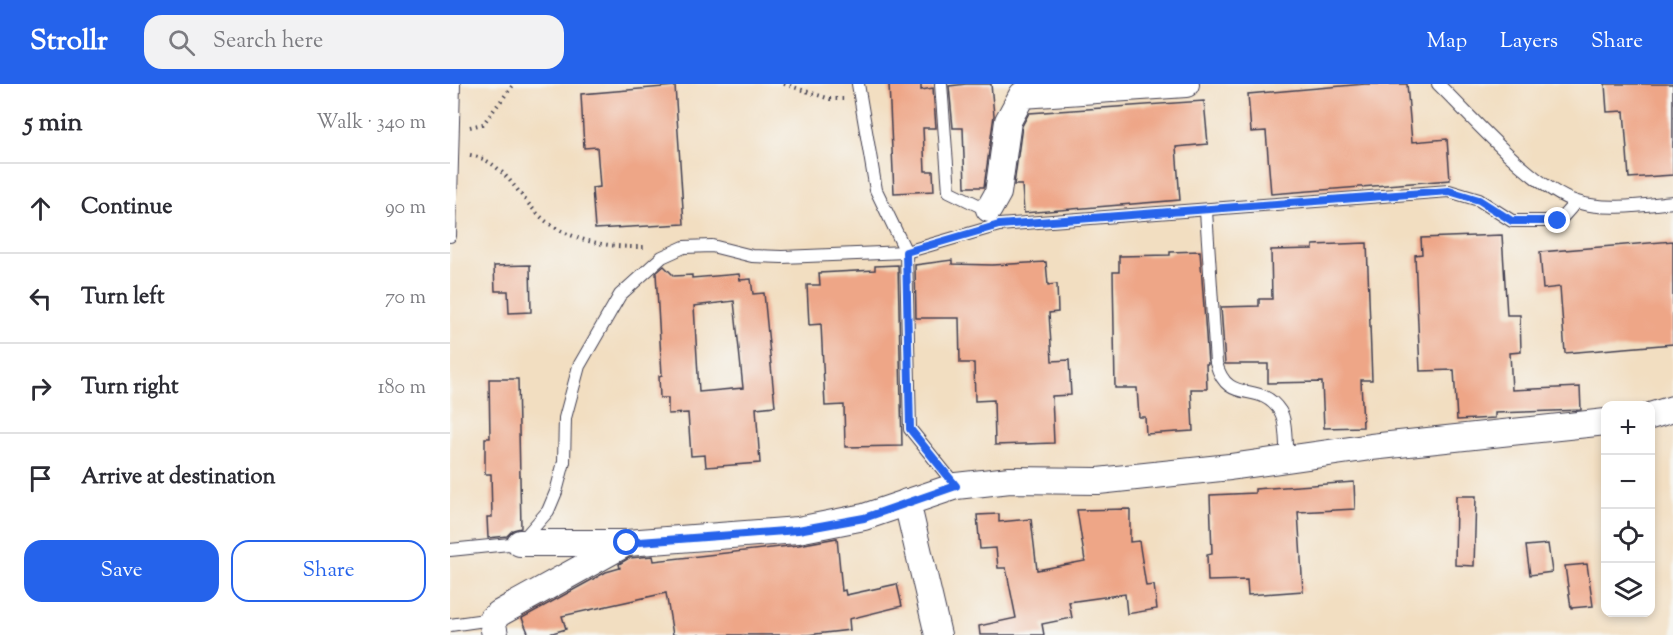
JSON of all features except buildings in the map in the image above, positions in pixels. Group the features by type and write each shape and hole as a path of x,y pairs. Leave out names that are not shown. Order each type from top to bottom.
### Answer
{"street":[{"path":"994,217 1008,121 1022,95 1186,84"},
{"path":"1655,414 1673,409"},
{"path":"520,543 627,543 798,530 864,518 956,486 1010,480 1098,481 1601,422"},
{"path":"907,502 938,635"},
{"path":"493,627 627,543"}],"lane":[{"path":"450,236 454,84"},
{"path":"858,84 876,190 906,252 910,429 956,486"},
{"path":"941,84 949,191 994,217"},
{"path":"1438,84 1533,177 1576,202 1624,207 1673,202"},
{"path":"450,550 520,543 549,511 564,462 565,418 579,366 620,295 662,257 684,247 712,246 752,256 782,257 906,252 994,217 1206,211 1449,191 1479,200 1512,221 1541,222 1558,221 1576,202"},
{"path":"1206,211 1216,363 1220,378 1227,385 1242,392 1266,396 1281,412 1287,458"},
{"path":"450,626 493,627"}],"path":[{"path":"451,141 483,124 514,84"},
{"path":"784,84 830,99 861,99"},
{"path":"451,141 495,165 541,218 568,235 622,248 684,247"}],"route":[{"path":"627,543 798,530 864,518 956,486 910,429 906,252 999,225 1449,191 1479,200 1512,221 1558,221"}]}
